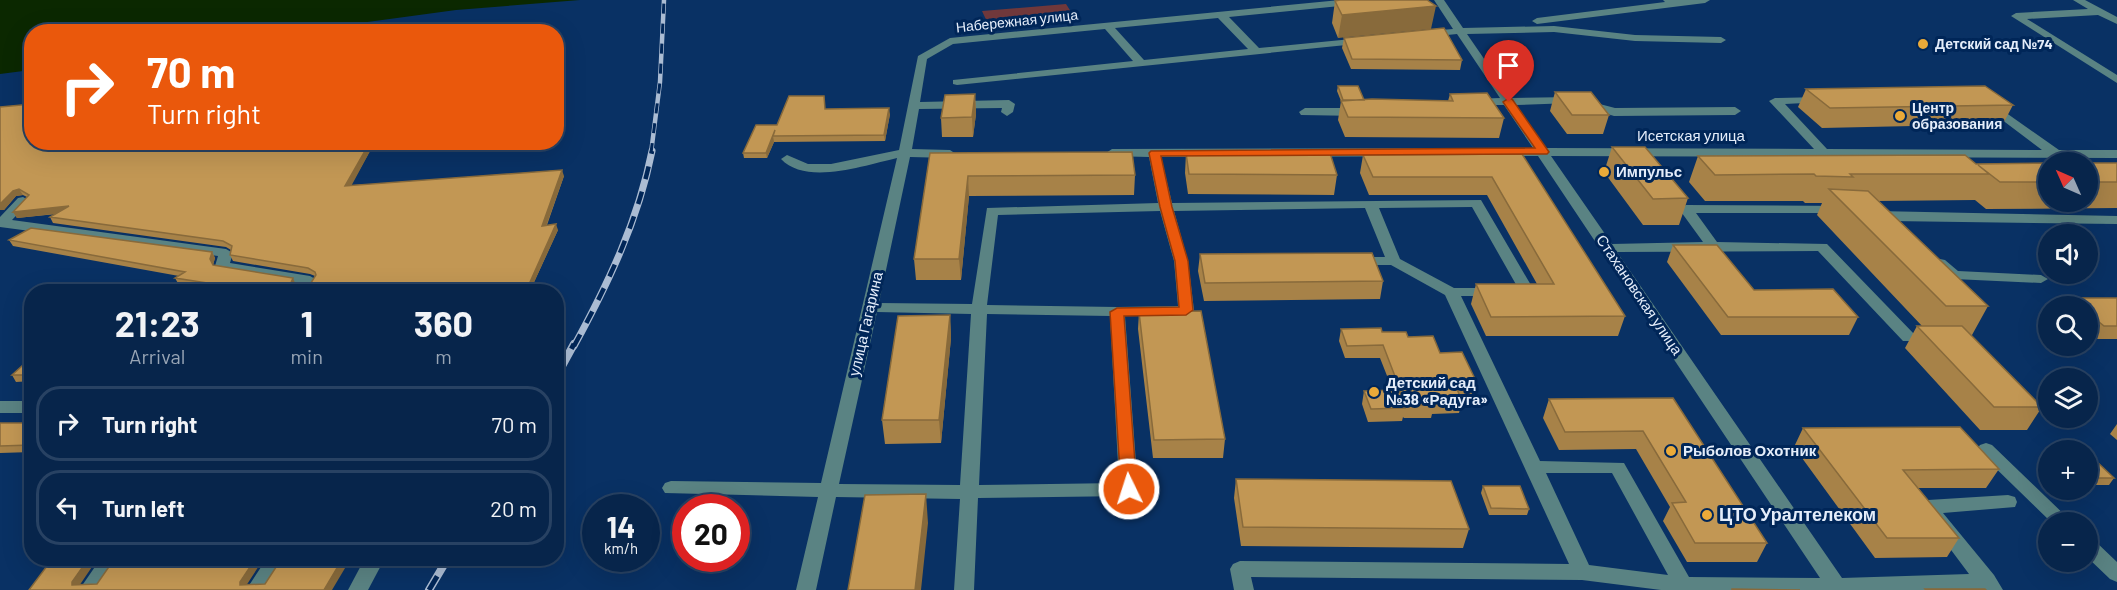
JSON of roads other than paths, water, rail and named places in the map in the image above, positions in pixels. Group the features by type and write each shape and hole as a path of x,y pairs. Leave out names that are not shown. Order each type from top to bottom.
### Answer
{"street":[{"name":"Набережная улица","path":"922,58 950,41 1370,0"},
{"name":"Стахановская улица","path":"1439,0 1838,588"},
{"path":"1415,36 1671,2 1705,0"},
{"path":"2078,0 2117,21"},
{"path":"2099,12 2016,16 2117,80"},
{"path":"1221,15 1257,52"},
{"path":"1108,26 1141,63"},
{"path":"1460,31 1554,28 1635,38 1721,40"},
{"path":"957,82 1370,40"},
{"name":"улица Гагарина","path":"806,590 905,153 922,58"},
{"path":"1978,97 2053,152"},
{"path":"1456,102 1573,100 1614,112 1735,111"},
{"path":"1824,153 1775,101 1835,100"},
{"path":"913,106 1009,104 1007,112"},
{"path":"1305,112 1374,112"},
{"path":"1636,152 1651,168"},
{"path":"787,159 806,168 831,168 905,153 960,154"},
{"name":"Исетская улица","path":"1097,153 2038,154"},
{"path":"870,307 979,311 1186,310 1187,261 1166,207 1155,153"},
{"name":"Исетская улица","path":"2098,154 2117,154"},
{"path":"23,201 2,223 226,253 222,266 310,280 307,284"},
{"path":"964,590 979,311 992,211 1476,203 1528,292 1451,292 1394,261 1335,261"},
{"path":"1370,204 1394,261"},
{"path":"1713,246 1683,205 1835,209 1890,217 2117,220"},
{"path":"1890,217 1906,232"},
{"path":"1607,248 1822,247 1909,338"},
{"path":"1930,253 1954,275 2038,279"},
{"path":"1451,292 1582,572"},
{"path":"671,489 970,492 1129,489 1117,312"},
{"path":"0,407 24,407"},
{"path":"1986,449 2052,512"},
{"path":"1534,467 1618,467 1683,585"},
{"path":"1990,586 1928,507 2008,502"},
{"path":"2098,556 2117,574"},
{"path":"89,590 106,566"},
{"path":"256,590 272,566"},
{"path":"358,590 371,566"},
{"path":"1244,590 1240,569 1582,572 1683,585 1838,588 1990,586"}],"railway":[{"path":"651,153 660,82 664,0"},
{"path":"574,346 620,252 639,202 652,151"},
{"path":"564,362 574,344"},
{"path":"429,590 443,566"}],"place":[{"name":"Детский сад №74","path":"1923,44"},
{"name":"Центр образования","path":"1900,116"},
{"name":"Импульс","path":"1604,172"},
{"name":"Детский сад №38 «Радуга»","path":"1374,392"},
{"name":"Рыболов Охотник","path":"1671,451"},
{"name":"ЦТО Уралтелеком","path":"1707,515"}]}
